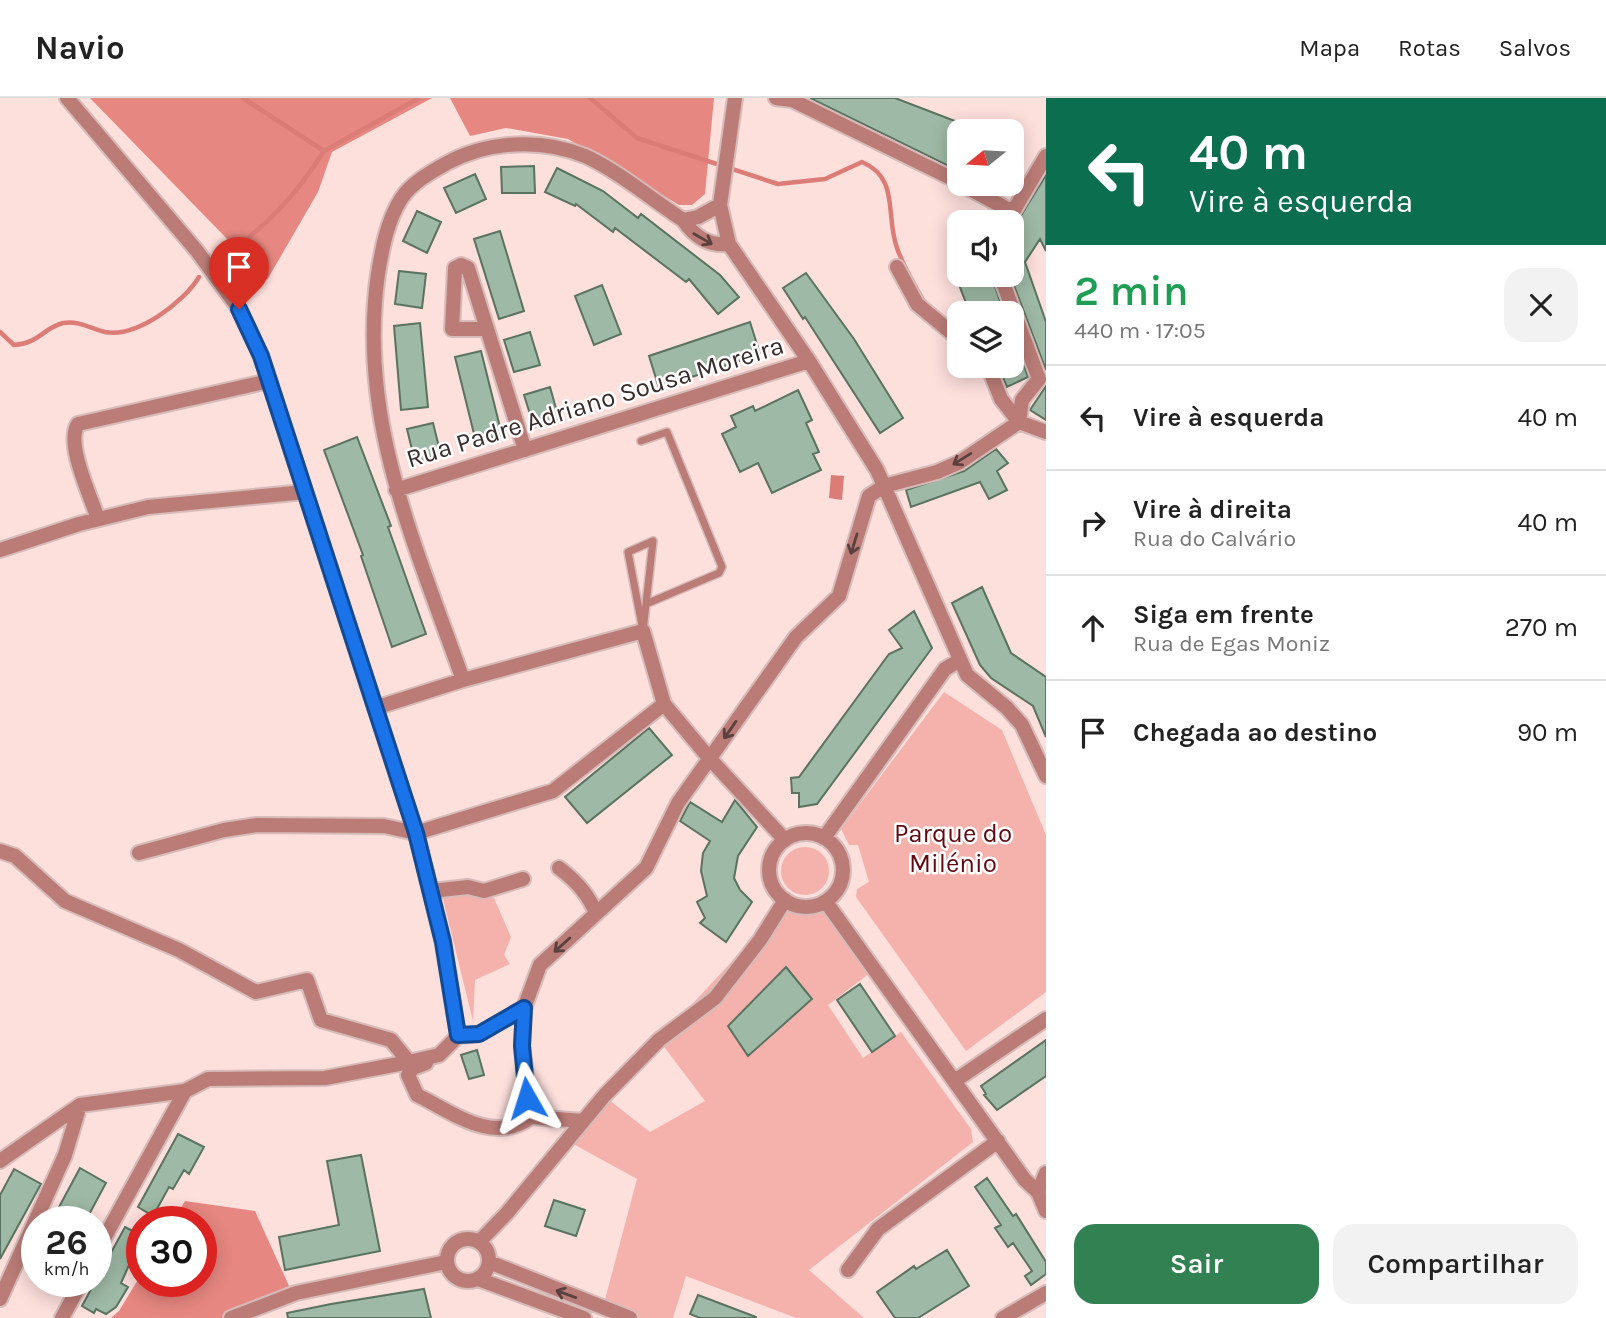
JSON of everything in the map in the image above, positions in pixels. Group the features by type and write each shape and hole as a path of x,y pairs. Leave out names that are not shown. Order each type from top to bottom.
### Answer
{"street":[{"path":"67,98 197,251 239,309 269,381 416,833 432,891 453,991 458,1035"},
{"path":"735,98 720,205 729,244 809,361 884,485 967,675 1007,708 1022,725 1046,776"},
{"path":"776,98 792,100 947,177"},
{"path":"463,680 396,490 375,397 373,307 388,228 402,197 418,182 461,155 502,145 545,145 586,157 683,220 692,233 714,246 729,244"},
{"path":"1014,210 1046,156"},
{"path":"979,196 1000,210"},
{"path":"683,220 698,217 720,205"},
{"path":"897,267 917,304 947,329"},
{"path":"531,1117 522,1046 524,1008 540,965 646,868 678,803 796,637 839,596 869,496 884,485 937,472 960,462 1019,422 1022,400 1039,379 1004,287"},
{"path":"487,329 524,450"},
{"name":"Rua Padre Adriano Sousa Moreira","path":"396,490 809,361"},
{"path":"993,378 1001,400 1019,422 1046,432"},
{"path":"98,519 74,449 72,437 78,424 269,381"},
{"path":"0,550 98,519 148,507 305,492"},
{"path":"375,708 463,680 643,631 664,704 710,759 785,840"},
{"path":"824,838 945,669 960,660"},
{"path":"139,853 224,830 257,825 384,826 416,833 553,791 664,704"},
{"path":"804,834 824,838 838,851 843,872 835,894 825,902 805,907 785,900 776,892 769,870 777,848 785,840 804,834"},
{"path":"0,851 15,856 65,901 178,950 256,992 307,980 321,1020 391,1040 409,1062"},
{"path":"559,868 581,888 596,914"},
{"path":"432,891 468,887 484,891 523,879"},
{"path":"479,1242 507,1213 583,1121 659,1040 715,998 760,940 785,900"},
{"path":"825,902 956,1080 1014,1164 1038,1192 1046,1211"},
{"path":"0,1161 80,1105 185,1091 208,1079 325,1078 409,1062 442,1051 458,1035 479,1034 524,1008"},
{"path":"956,1080 1046,1019"},
{"path":"442,1051 443,1056 413,1068 408,1075 417,1095 482,1126 499,1130 515,1128 531,1117 583,1121"},
{"path":"112,1224 185,1091"},
{"path":"0,1299 65,1155 80,1105"},
{"path":"848,1270 878,1229 998,1141"},
{"path":"1014,1164 1046,1172 1038,1192"},
{"path":"472,1239 487,1250 489,1262 485,1273 468,1282 450,1273 446,1262 448,1250 457,1241 472,1239"},
{"path":"232,1318 296,1293 446,1262"},
{"path":"489,1262 630,1318"},
{"path":"478,1279 584,1318"},
{"path":"1003,1318 1046,1293"},
{"path":"62,1318 73,1297"}],"lane":[{"path":"641,441 667,432 722,567 719,573 646,604"},
{"path":"653,541 646,604 643,631 628,552 653,541"}],"green space":[{"name":"Parque do Milénio","path":"944,692 1002,730 1046,835 1046,992 966,1051 856,897 857,889 869,882 858,845 849,845 841,829"},
{"path":"805,847 822,854 829,871 822,888 805,895 788,888 781,871 788,854"},
{"path":"472,892 494,898 511,937 504,955 510,964 475,980 473,1021 442,895"},
{"path":"826,902 875,969 828,1005 863,1058 901,1032 971,1129 973,1142 809,1270 864,1318 796,1318 686,1276 673,1318 630,1318 603,1307 637,1179 566,1140 604,1096 650,1132 705,1101 659,1040 774,916"}],"shaded area":[{"path":"90,98 432,98 332,152 318,192 267,280"},
{"path":"450,98 714,98 705,194 692,205 679,205 568,139 506,128 470,136"},
{"path":"831,475 844,476 842,500 829,498"},
{"path":"185,1201 255,1211 289,1286 227,1318 111,1318 127,1297 217,1297 217,1206 182,1206"}],"building":[{"path":"810,98 895,98 950,119 947,119 947,165"},
{"path":"534,166 535,193 502,193 501,167"},
{"path":"557,168 603,191 638,218 641,214 720,275 739,297 718,314 689,279 686,282 615,228 613,232 576,204 575,206 545,192"},
{"path":"475,174 486,199 456,213 444,188"},
{"path":"1046,175 1046,251 1040,239 1025,262 1046,322 1046,370 1024,312 1024,301 1020,301 1015,287 1024,287 1024,211"},
{"path":"417,211 441,222 427,253 403,241"},
{"path":"500,231 524,311 499,319 474,239"},
{"path":"399,271 426,274 422,308 395,304"},
{"path":"806,273 854,339 903,418 880,433 805,317 803,319 783,288"},
{"path":"602,285 621,334 594,345 575,296"},
{"path":"960,287 995,287 1000,301 965,301"},
{"path":"750,322 760,354 659,388 649,356"},
{"path":"420,323 428,407 401,410 394,326"},
{"path":"530,332 540,365 514,372 504,340"},
{"path":"481,351 502,435 476,442 455,357"},
{"path":"1024,366 1028,377 1007,387 1003,378 1024,378"},
{"path":"1046,386 1046,420 1030,410"},
{"path":"550,387 559,419 534,427 524,395"},
{"path":"798,390 812,420 806,423 819,452 813,454 821,470 772,493 758,463 740,472 722,434 736,427 731,416 753,406 755,411"},
{"path":"433,423 441,455 415,462 407,429"},
{"path":"357,437 391,526 388,527 426,634 392,647 361,556 363,555 324,450"},
{"path":"996,449 1008,463 997,471 1007,490 989,499 980,482 911,507 906,490 964,471"},
{"path":"982,587 1011,653 1046,677 1046,737 1033,706 991,678 980,665 952,603"},
{"path":"914,611 932,648 817,804 799,807 799,793 792,793 791,778 799,777 889,654 902,648 889,630"},
{"path":"649,728 672,755 587,823 565,797"},
{"path":"735,800 757,827 738,856 734,878 740,890 752,902 726,942 700,923 705,918 697,902 707,896 701,871 703,853 710,841 680,821 690,802 722,822"},
{"path":"786,967 812,999 748,1056 728,1026"},
{"path":"860,984 895,1036 872,1052 837,1000"},
{"path":"1046,1040 1046,1076 997,1110 984,1095 986,1094 981,1086"},
{"path":"477,1050 484,1075 469,1079 461,1055"},
{"path":"178,1134 204,1147 189,1174 184,1170 173,1189 169,1187 159,1206 139,1206"},
{"path":"361,1155 380,1251 285,1270 279,1237 339,1225 327,1161"},
{"path":"80,1168 106,1183 94,1206 60,1206"},
{"path":"14,1169 41,1184 29,1206 21,1206 21,1221 0,1259 0,1195"},
{"path":"987,1178 1013,1216 1016,1214 1046,1262 1046,1274 1031,1285 1025,1276 1032,1271 1013,1243 1008,1247 995,1228 1001,1225 975,1187"},
{"path":"554,1200 585,1210 576,1236 545,1226"},
{"path":"126,1228 126,1272 121,1283 126,1286 126,1290 116,1307 106,1314 96,1309 94,1313 82,1306 87,1297 112,1297 112,1251"},
{"path":"947,1250 969,1286 918,1318 895,1318 877,1292 914,1266 916,1269"},
{"path":"424,1289 431,1318 288,1318 287,1313 331,1304"},
{"path":"698,1295 756,1318 700,1318 690,1314"}],"waterway":[{"path":"243,98 324,151 419,98"},
{"path":"590,98 637,138 778,184 825,179 862,162 874,169 887,188 900,255 924,302"},
{"path":"220,261 278,211 324,151"},
{"path":"0,332 14,345 23,344 56,325 69,322 105,332 131,329 145,324 171,307 199,277"}],"route":[{"path":"239,309 261,356 416,833 443,942 458,1035 479,1034 524,1008 522,1046 527,1098"}]}
